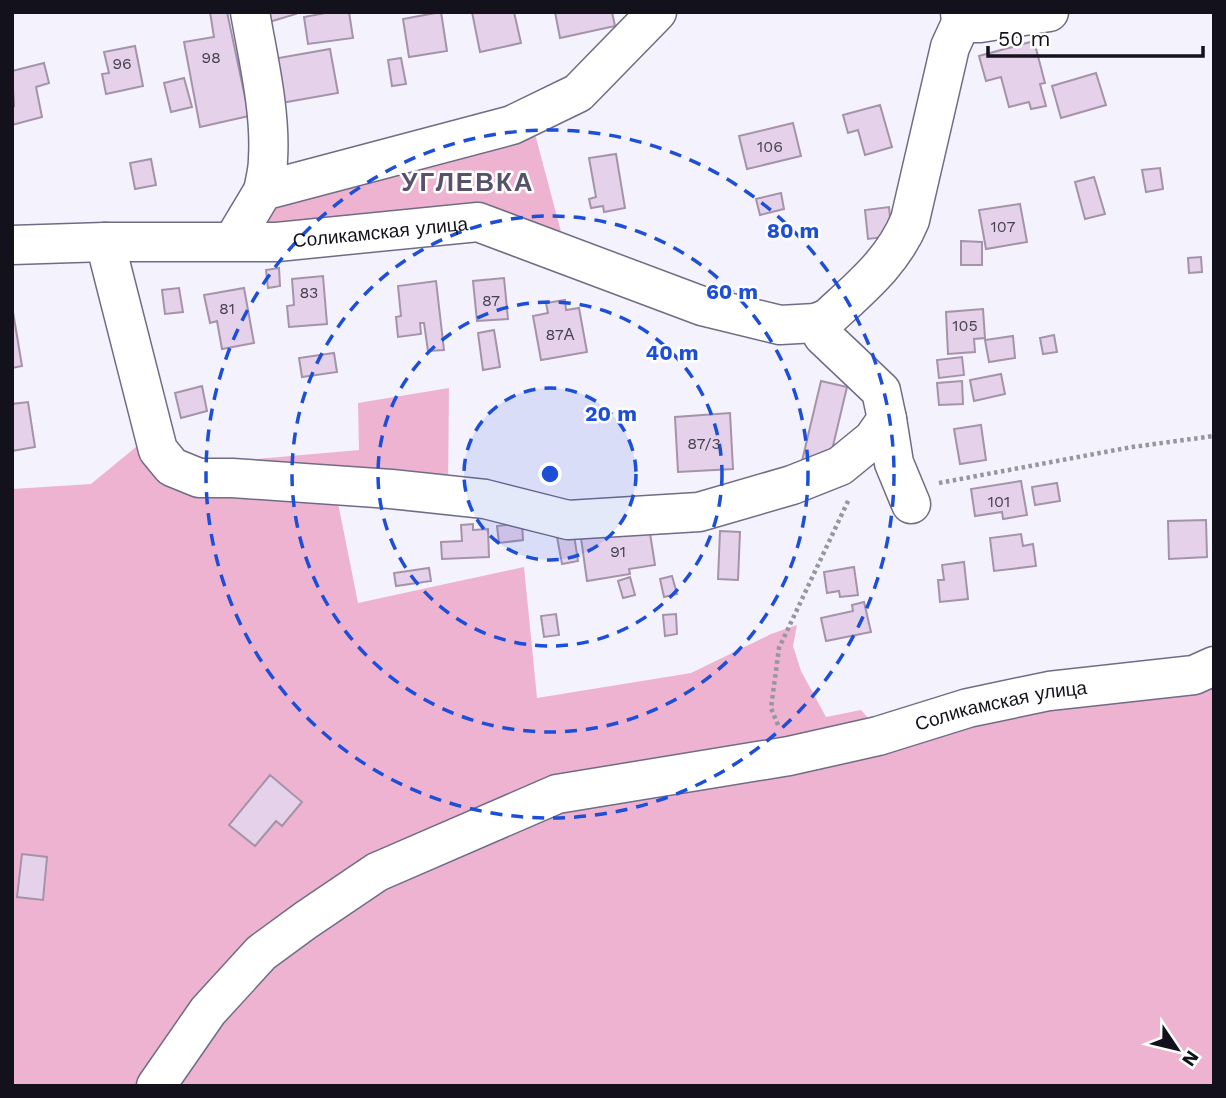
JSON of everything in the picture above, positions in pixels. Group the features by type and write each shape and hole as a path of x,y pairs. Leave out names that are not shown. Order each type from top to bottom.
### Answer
{"street":[{"path":"233,241 263,191 268,160 268,133 250,12"},
{"path":"263,191 512,125 578,93 657,12"},
{"path":"908,497 894,463 881,391 823,336 816,323 828,318 886,263 901,241 910,220 950,47 960,18 980,23 1049,12"},
{"name":"Соликамская улица","path":"12,245 277,242 478,222 702,306 780,325 816,323"},
{"path":"105,242 158,450 172,467 199,478 378,488 485,499 568,520 699,512 792,485 840,466 873,439 887,419"},
{"name":"Соликамская улица","path":"156,1086 208,1012 261,953 306,920 377,872 557,794 789,756 878,736 968,708 1035,694 1194,675 1214,666"}],"path":[{"path":"908,497 1119,450 1214,436"},
{"path":"789,756 771,708 779,648 852,492"}],"shaded area":[{"path":"531,119 564,243 256,234 267,205"},
{"path":"449,388 448,489 337,498 358,603 524,567 537,698 691,673 771,634 797,625 793,646 801,671 826,717 861,710 877,728 1214,657 1214,1086 12,1086 12,489 91,484 142,442 198,464 359,450 358,403"}],"building":[{"path":"210,12 227,12 249,116 200,127 184,42 214,37"},
{"path":"263,12 295,12 296,14 266,23"},
{"path":"349,12 353,38 308,44 304,17"},
{"path":"441,12 447,51 409,57 403,19"},
{"path":"472,12 514,12 521,43 480,52"},
{"path":"555,12 612,12 615,26 560,38"},
{"path":"1034,41 1045,83 1040,84 1046,106 1031,109 1029,102 1009,107 1001,77 986,81 979,56"},
{"path":"135,46 143,86 106,94 102,74 109,73 104,52"},
{"path":"330,49 338,93 281,103 273,59"},
{"path":"401,58 406,84 392,86 388,60"},
{"path":"44,63 49,83 36,87 42,117 12,125 12,71"},
{"path":"1096,73 1106,105 1061,118 1052,86"},
{"path":"184,78 192,107 171,112 164,83"},
{"path":"880,105 892,147 865,155 858,130 848,133 843,115"},
{"path":"793,123 801,156 747,169 739,136"},
{"path":"616,154 625,208 604,212 603,206 591,208 589,199 596,197 589,158"},
{"path":"151,159 156,185 135,189 130,163"},
{"path":"1160,168 1163,189 1146,192 1142,170"},
{"path":"1094,177 1105,214 1085,219 1075,182"},
{"path":"781,193 784,209 760,215 756,199"},
{"path":"1020,204 1027,242 986,249 979,210"},
{"path":"889,207 892,236 868,239 865,210"},
{"path":"961,241 982,242 982,265 961,265"},
{"path":"1201,257 1202,272 1189,273 1188,258"},
{"path":"279,268 280,286 268,288 266,270"},
{"path":"323,276 327,324 289,327 287,306 294,305 292,279"},
{"path":"504,278 508,319 477,321 473,281"},
{"path":"436,281 444,350 428,351 424,323 420,323 421,334 398,337 396,317 401,316 398,286"},
{"path":"179,288 183,312 165,314 162,290"},
{"path":"244,288 254,343 222,349 217,321 210,323 204,295"},
{"path":"565,300 566,310 579,308 587,352 541,360 533,316 548,313 546,303"},
{"path":"12,306 22,366 12,368"},
{"path":"983,309 985,338 974,339 975,352 948,354 946,312"},
{"path":"494,330 500,367 483,370 478,333"},
{"path":"1054,335 1057,352 1043,354 1040,338"},
{"path":"1013,336 1015,358 989,362 985,340"},
{"path":"334,353 337,372 302,377 299,358"},
{"path":"962,357 964,375 939,378 937,360"},
{"path":"1001,374 1005,394 974,401 970,380"},
{"path":"821,381 847,387 828,467 802,461"},
{"path":"962,381 963,404 939,405 937,383"},
{"path":"202,386 207,411 181,418 175,393"},
{"path":"28,402 35,447 12,451 12,404"},
{"path":"730,413 733,469 678,472 675,417"},
{"path":"981,425 986,460 960,464 954,429"},
{"path":"1021,481 1027,515 1003,519 1002,512 975,516 971,489"},
{"path":"1057,483 1060,501 1035,505 1032,487"},
{"path":"1206,520 1207,557 1169,559 1168,521"},
{"path":"522,523 523,540 499,543 497,526"},
{"path":"473,524 473,530 488,529 489,557 442,559 441,542 462,541 461,525"},
{"path":"649,527 655,565 629,569 630,574 587,581 581,538"},
{"path":"720,531 740,532 738,580 718,579"},
{"path":"1021,534 1023,546 1033,544 1036,566 994,571 990,538"},
{"path":"574,535 578,561 562,564 557,537"},
{"path":"964,562 968,599 940,602 938,580 944,580 942,565"},
{"path":"854,567 858,595 840,597 839,591 827,593 824,572"},
{"path":"429,568 431,581 396,586 394,573"},
{"path":"672,576 677,594 664,597 660,579"},
{"path":"630,577 635,595 623,598 618,581"},
{"path":"864,602 871,632 826,641 821,618 853,611 852,605"},
{"path":"556,614 559,635 544,637 541,616"},
{"path":"676,614 677,634 665,636 663,615"},
{"path":"270,775 302,802 282,826 276,821 255,846 229,825"},
{"path":"22,854 47,857 43,900 17,897"}],"district":[{"name":"УГЛЕВКА","path":"468,182"}]}
